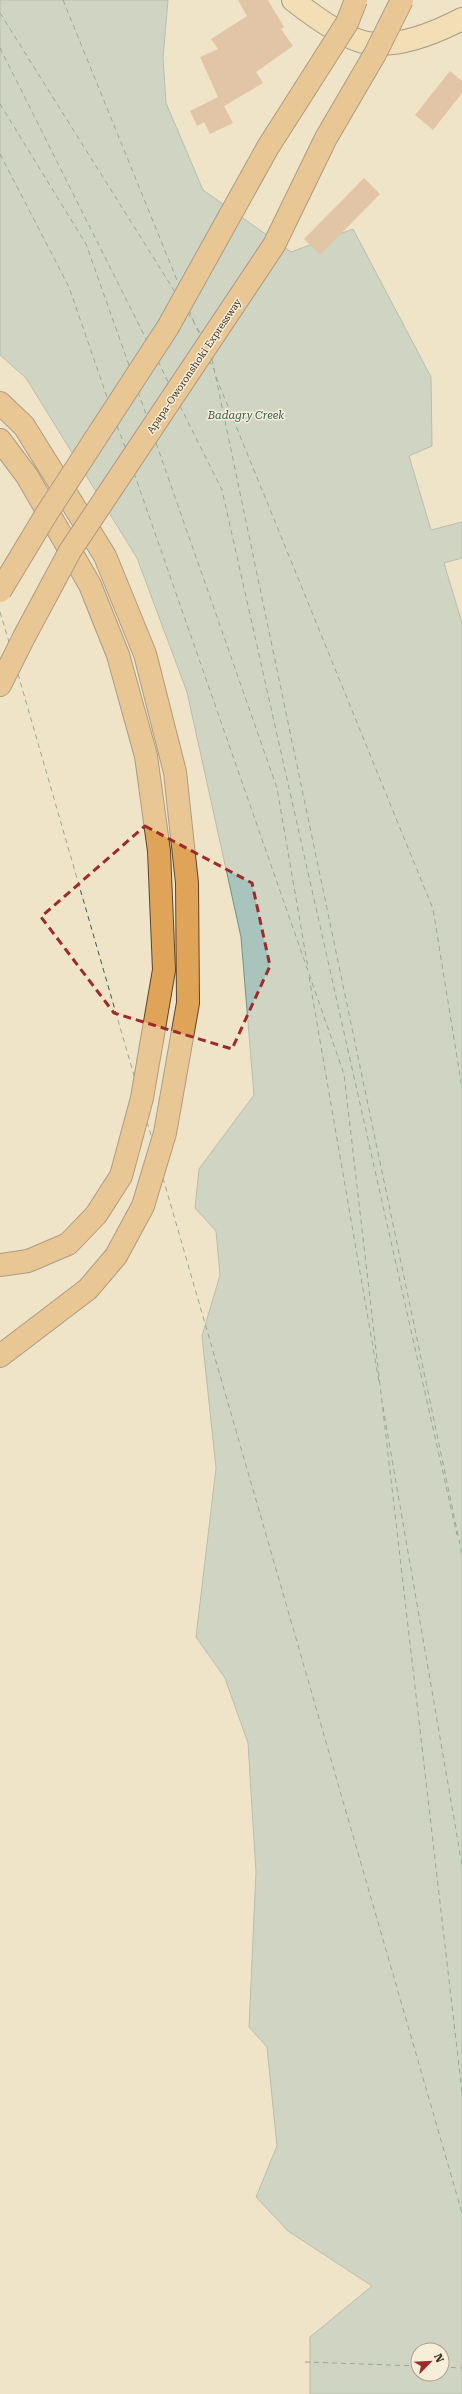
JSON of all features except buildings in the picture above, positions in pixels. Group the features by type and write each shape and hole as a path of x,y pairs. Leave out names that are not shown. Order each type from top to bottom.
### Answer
{"highway":[{"path":"0,592 47,513 168,327 268,147 347,23 356,0"},
{"name":"Apapa-Oworonshoki Expressway","path":"0,685 70,552 274,245 326,138 375,54 402,0"},
{"path":"0,403 24,426 105,556 145,654 175,772 187,883 188,1003 164,1133 143,1206 116,1256 88,1289 0,1356"},
{"path":"0,440 27,476 90,585 118,655 147,764 159,851 164,970 142,1098 121,1176 96,1215 68,1244 28,1261 0,1265"}],"main road":[{"path":"293,0 311,14 343,33 367,43 390,43 436,33 462,19"}],"highlighted area":[{"path":"145,826 252,883 270,966 232,1049 114,1013 41,917"}],"water":[{"name":"Badagry Creek","path":"0,0 168,0 163,58 166,103 203,190 291,252 353,229 431,377 432,446 409,456 431,530 462,522 462,558 444,563 462,623 462,2394 310,2394 310,2337 372,2286 288,2231 256,2197 277,2146 267,2047 249,2027 256,1872 248,1743 225,1678 196,1637 216,1468 202,1336 220,1275 216,1231 195,1208 199,1169 254,1095 241,937 187,692 137,558 26,378 0,355"}],"ferry route":[{"path":"63,0 179,285"},
{"path":"0,13 175,292"},
{"path":"0,48 147,341"},
{"path":"0,104 86,244 130,368"},
{"path":"0,154 69,287 108,400"},
{"path":"189,310 194,322"},
{"path":"188,313 201,334"},
{"path":"197,328 200,337"},
{"path":"212,359 462,1554"},
{"path":"209,360 214,370"},
{"path":"158,361 169,384"},
{"path":"216,377 433,909 462,1088"},
{"path":"138,392 147,417"},
{"path":"180,406 222,490 457,1535"},
{"path":"117,426 126,449"},
{"path":"156,443 277,788 308,968"},
{"path":"134,473 344,1074 462,2092"},
{"path":"0,612 9,642"},
{"path":"18,674 135,1079"},
{"path":"309,977 379,1382"},
{"path":"147,1122 152,1138"},
{"path":"163,1178 462,2213"},
{"path":"383,1407 462,1865"},
{"path":"305,2362 410,2366"},
{"path":"450,2367 462,2368"}]}
